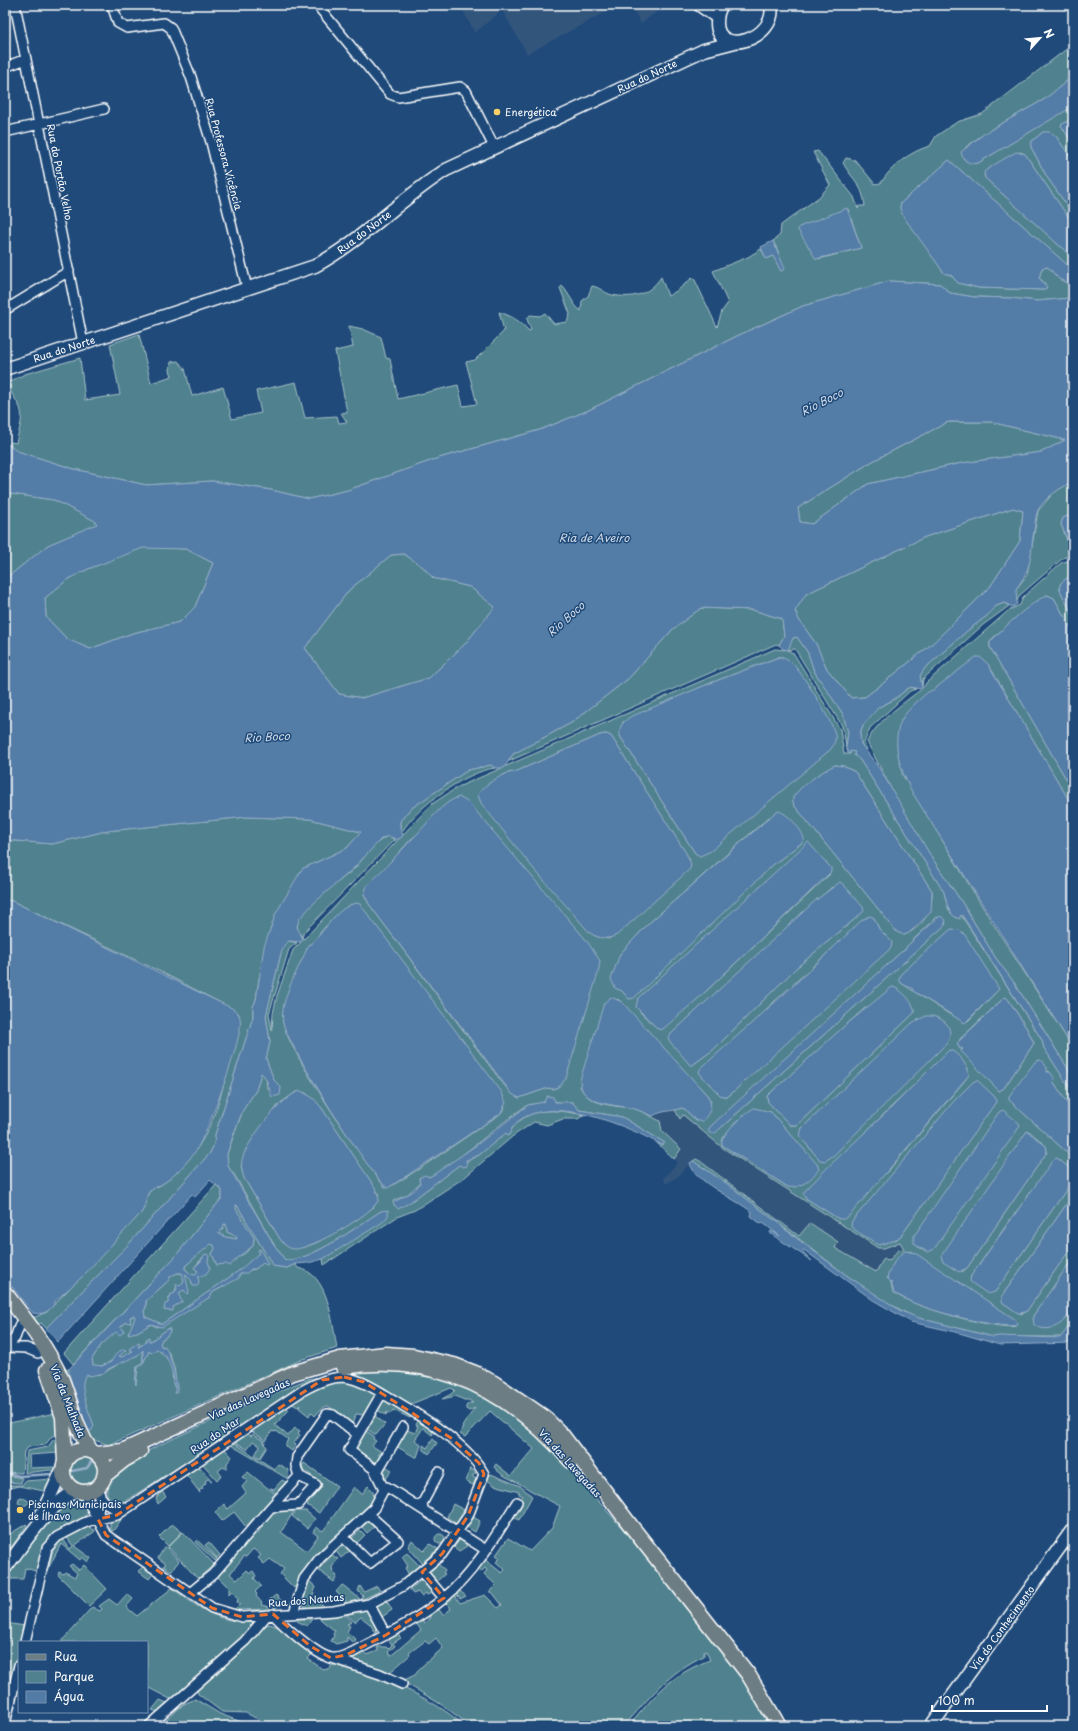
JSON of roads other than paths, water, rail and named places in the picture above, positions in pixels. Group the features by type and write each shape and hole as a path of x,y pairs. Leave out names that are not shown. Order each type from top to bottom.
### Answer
{"main road":[{"name":"Rua do Norte","path":"5,368 315,266 331,257 360,236 427,182 446,170 704,50 735,42 744,42 758,34 770,20 773,7"},
{"path":"718,14 721,35 735,42"},
{"path":"704,50 711,42 718,14"},
{"name":"Via da Malhada","path":"5,1293 47,1352 62,1380 80,1435 94,1452"},
{"name":"Via da Malhada","path":"5,1306 20,1324 50,1375 63,1417 64,1466"},
{"name":"Via das Lavegadas","path":"94,1452 122,1451 292,1374 340,1359 386,1354 414,1356 454,1365 481,1376 500,1386 539,1413 562,1435 631,1526 748,1674 779,1726"},
{"path":"334,1369 347,1363 360,1360 391,1359 433,1365 475,1378 481,1376 486,1384 516,1402 537,1419 551,1438"},
{"name":"Via das Lavegadas","path":"102,1486 124,1460 170,1435 291,1380 316,1371 351,1366 394,1364 409,1365 446,1372 467,1380 506,1401 551,1438 618,1517 743,1673 760,1701 772,1726"},
{"path":"5,1568 35,1530 64,1499 80,1491 90,1491 102,1486 104,1464 94,1452 78,1450 68,1457 35,1530"},
{"path":"64,1466 66,1482 80,1491"},
{"name":"Via do Conhecimento","path":"931,1726 1073,1529"},
{"name":"Via do Conhecimento","path":"936,1726 1073,1539"}],"street":[{"name":"Rua do Portão Velho","path":"15,5 83,342"},
{"name":"Rua Professora Vicência","path":"112,5 118,24 127,28 164,23 171,28 191,77 211,142 247,288"},
{"path":"317,5 390,94 398,97 460,87 466,91 494,147"},
{"path":"697,5 718,14"},
{"path":"5,67 26,59"},
{"path":"5,132 104,110"},
{"path":"5,310 69,271"},
{"path":"5,1346 15,1338 20,1324"},
{"path":"5,1346 26,1348 38,1353"},
{"name":"Rua do Mar","path":"24,1641 47,1548 57,1537 89,1521 117,1515 302,1391 322,1380 344,1377 364,1382 451,1438 479,1463 484,1474"},
{"path":"382,1393 349,1450 374,1469 384,1489"},
{"path":"271,1508 298,1505 316,1485 299,1476 296,1466 297,1457 327,1414 333,1415 357,1434"},
{"path":"379,1477 378,1470 402,1427"},
{"path":"423,1508 422,1504 440,1472"},
{"name":"Rua dos Nautas","path":"80,1491 98,1519 106,1535 212,1608 242,1617 334,1611 369,1604 403,1586 422,1572 442,1554 468,1516 484,1474"},
{"path":"190,1593 213,1574 299,1476"},
{"path":"102,1486 107,1505 116,1510 128,1507"},
{"path":"98,1519 102,1486"},
{"path":"384,1489 387,1487 423,1508 486,1550"},
{"path":"294,1613 304,1579 320,1558 374,1508 384,1489"},
{"path":"331,1658 346,1655 386,1635 427,1611 444,1598 486,1550 517,1502"},
{"path":"343,1538 370,1563 398,1541 368,1514"},
{"path":"422,1572 444,1598"},
{"path":"369,1604 386,1635"},
{"path":"149,1726 246,1641 270,1614 310,1646 331,1658 380,1674 402,1684"},
{"path":"5,1724 18,1669"}],"water":[{"path":"1073,76 1072,107 978,163 970,163 963,158 961,152 985,133 1045,99"},
{"path":"1073,118 1073,144 1061,125"},
{"path":"1043,132 1049,132 1055,135 1073,161 1073,214 1047,177 1031,147 1032,141"},
{"path":"1016,152 1025,154 1073,224 1073,258 985,178 984,172"},
{"path":"949,160 1072,269 1073,286 1059,279 1048,267 1042,268 1039,278 1047,287 1045,290 979,288 958,283 951,275 944,273 903,216 900,208 901,203"},
{"path":"847,208 861,248 816,259 798,230 799,227"},
{"path":"773,241 785,269 781,271 773,256 766,259 761,247"},
{"name":"Ria de Aveiro","path":"890,281 940,284 950,293 974,297 1010,298 1037,301 1070,298 1073,294 1073,481 1049,497 1038,510 1029,565 1016,589 1017,604 1013,607 1004,603 996,606 988,615 967,631 924,669 920,676 922,687 920,689 911,687 893,700 879,707 863,725 860,733 861,744 881,771 932,858 961,901 995,957 1015,984 1073,1077 1073,1093 1044,1048 1042,1040 962,915 960,916 960,919 952,915 950,912 944,892 860,760 854,755 855,752 850,751 850,754 848,753 846,748 848,732 843,714 814,671 808,653 797,637 793,638 788,650 783,649 779,645 784,636 782,619 753,610 701,608 673,629 629,678 571,723 513,754 504,768 495,768 491,765 468,770 410,809 400,821 400,828 403,836 401,838 397,839 388,836 381,839 354,868 315,902 299,919 297,927 303,939 301,942 289,941 285,944 281,953 266,1016 270,1042 266,1059 274,1080 281,1087 280,1095 272,1097 266,1080 261,1073 256,1090 243,1110 234,1133 227,1154 228,1166 273,1243 285,1260 296,1259 321,1249 381,1211 388,1210 388,1216 383,1222 323,1259 308,1263 295,1264 287,1268 273,1266 236,1205 236,1209 254,1238 253,1246 238,1257 230,1266 226,1264 217,1265 212,1254 215,1249 214,1245 211,1244 185,1266 185,1269 191,1274 195,1275 198,1271 194,1268 205,1254 209,1255 208,1261 210,1268 206,1274 198,1277 199,1284 197,1286 193,1286 191,1280 185,1274 189,1292 187,1294 184,1290 180,1292 179,1295 182,1302 173,1307 173,1311 164,1310 165,1304 168,1303 171,1294 174,1294 177,1289 176,1284 180,1286 184,1281 182,1273 177,1273 170,1277 169,1280 146,1301 144,1311 145,1317 162,1324 240,1270 259,1253 258,1250 260,1249 268,1264 266,1265 263,1263 255,1269 251,1269 247,1273 242,1273 239,1275 239,1278 213,1292 210,1297 162,1327 151,1324 137,1332 128,1334 135,1318 134,1315 130,1317 131,1323 125,1322 120,1328 124,1331 120,1335 116,1332 101,1345 92,1359 93,1365 102,1366 111,1362 116,1354 124,1349 126,1350 119,1356 122,1357 133,1351 129,1349 139,1342 138,1347 145,1343 147,1338 149,1337 149,1341 151,1341 169,1328 170,1331 166,1337 162,1339 160,1344 162,1347 165,1346 170,1356 174,1370 177,1393 175,1393 174,1379 168,1360 165,1355 157,1349 151,1353 149,1351 143,1363 138,1367 136,1385 135,1381 137,1367 143,1361 143,1350 138,1355 108,1369 105,1373 89,1376 88,1374 84,1378 83,1390 94,1426 91,1431 88,1431 69,1375 69,1369 174,1258 222,1198 222,1190 210,1180 195,1197 192,1194 58,1342 46,1328 127,1246 210,1153 214,1145 215,1135 253,1017 253,1007 256,1000 264,947 276,913 302,869 347,848 361,832 310,819 247,817 106,831 52,844 5,840 5,579 48,545 97,524 95,521 54,500 5,493 5,445 10,445 17,451 74,469 146,485 212,481 271,490 309,499 348,490 439,458 540,430 589,410 737,336 803,306","holes":["948,422 991,422 1065,440 1042,452 962,463 868,484 812,524 800,522 798,508 871,462","1013,508 1023,511 1020,541 990,587 933,643 881,685 865,697 851,698 827,669 816,644 799,620 795,611 806,594 925,537","143,548 186,549 213,563 195,607 180,622 133,633 90,649 67,639 46,617 45,598 67,580 88,569","404,554 423,567 433,578 470,587 495,607 464,645 429,678 362,698 339,694 305,648 349,590 391,555","224,1224 226,1224 227,1232 236,1236 237,1239 225,1237 218,1233 223,1229"]},
{"path":"1073,514 1073,555 1061,524 1063,518"},
{"path":"1073,573 1073,616 1059,588 1061,583"},
{"path":"1047,595 1054,598 1073,632 1073,791 990,647 990,642 1009,623 1032,604"},
{"path":"779,657 788,659 795,666 816,696 833,728 835,734 834,744 831,749 711,851 700,856 695,853 620,736 621,727 630,717 708,684"},
{"path":"976,657 980,657 988,664 1073,807 1073,1048 912,792 898,757 897,738 904,716 928,692 933,690"},
{"path":"606,734 611,736 686,853 691,864 690,869 617,935 610,938 600,938 590,933 533,868 481,803 478,795 480,791 488,784 505,774 515,772 600,735"},
{"path":"835,765 843,766 855,772 932,891 931,912 909,933 904,935 897,932 794,805 793,797 801,788 819,774"},
{"path":"459,797 469,803 587,941 600,961 598,973 566,1078 560,1086 554,1089 548,1088 519,1098 512,1094 369,904 364,894 367,886 436,813 447,803"},
{"path":"777,811 790,818 798,828 804,841 774,864 634,998 629,999 622,991 615,988 611,979 620,954 648,924"},
{"path":"808,842 831,868 831,872 702,995 663,1029 660,1030 657,1028 636,1007 638,998"},
{"path":"840,882 863,907 864,911 796,968 713,1050 691,1066 671,1043 668,1038 670,1035 816,900"},
{"path":"5,900 12,901 229,1006 237,1012 240,1018 237,1044 224,1085 195,1152 173,1176 149,1192 141,1213 82,1277 55,1301 50,1310 40,1314 33,1313 5,1278"},
{"path":"356,903 360,904 501,1091 506,1103 500,1114 388,1188 366,1162 331,1110 299,1056 283,1023 284,1004 287,994 308,946 341,910"},
{"path":"870,916 874,918 879,929 892,942 891,948 733,1092 727,1097 720,1095 701,1075 699,1072 700,1069 791,988 862,920"},
{"path":"940,916 946,920 944,926 723,1126 715,1133 710,1133 708,1130 711,1126 905,950 907,946"},
{"path":"951,929 960,930 965,935 999,989 965,1023 913,991 913,989 904,985 899,980 902,973"},
{"path":"892,987 899,990 907,997 913,1006 914,1013 797,1125 790,1125 768,1102 767,1096 841,1029"},
{"path":"611,997 622,1002 707,1095 711,1106 708,1115 703,1121 696,1121 685,1109 681,1108 653,1116 635,1109 600,1102 586,1095 582,1089 580,1080 604,1003"},
{"path":"1005,997 1008,999 1027,1029 1034,1043 1004,1088 999,1091 961,1051 963,1049 960,1049 957,1043"},
{"path":"926,1016 932,1016 946,1023 950,1032 947,1043 834,1155 825,1161 820,1160 802,1139 800,1135 802,1128 912,1023"},
{"path":"949,1050 956,1053 962,1060 969,1075 850,1215 844,1219 839,1219 807,1199 803,1193"},
{"path":"1039,1060 1043,1062 1047,1068 1047,1072 1050,1072 1055,1079 1053,1081 1073,1112 1073,1158 1009,1100 1009,1096 1035,1062"},
{"path":"977,1080 995,1097 996,1102 901,1236 896,1240 879,1245 853,1229 851,1226 852,1221 955,1100 973,1082"},
{"path":"301,1091 313,1098 321,1107 376,1189 379,1199 366,1213 341,1230 314,1243 293,1249 288,1247 280,1239 244,1178 241,1165 246,1149 267,1119 285,1100"},
{"path":"547,1096 553,1097 555,1102 572,1102 579,1110 622,1117 665,1143 662,1145 627,1128 592,1116 557,1110 541,1112 527,1116 518,1121 513,1126 511,1133 508,1136 506,1133 479,1155 466,1160 467,1166 463,1167 459,1165 409,1203 398,1209 393,1203 415,1190 420,1183 419,1178 425,1175 429,1177 433,1175 478,1144 528,1105 544,1102"},
{"path":"754,1108 771,1112 817,1164 819,1169 813,1176 801,1185 788,1187 722,1145 722,1141 729,1130 745,1114"},
{"path":"1003,1110 1019,1123 1020,1126 934,1249 928,1252 918,1247 914,1243 914,1236 999,1112"},
{"path":"1027,1131 1046,1146 1047,1152 967,1268 959,1272 943,1262 941,1256"},
{"path":"1057,1158 1073,1171 1073,1180 995,1292 988,1294 970,1281 971,1276 1054,1159"},
{"path":"693,1161 726,1183 773,1219 777,1220 783,1228 846,1275 901,1311 919,1318 993,1337 1060,1338 1073,1321 1073,1343 1000,1345 956,1332 911,1322 873,1300 804,1250 802,1251 812,1261 771,1234 771,1231 780,1236 751,1216 752,1212 716,1190 699,1177 693,1170 690,1163"},
{"path":"1073,1195 1073,1245 1026,1312 1018,1313 1002,1302 1002,1296"},
{"path":"905,1251 915,1253 1016,1320 1018,1324 1011,1326 1000,1325 954,1316 916,1304 894,1293 891,1282 887,1278 894,1263"},
{"path":"1073,1258 1074,1302 1067,1318 1052,1328 1040,1328 1034,1325 1033,1316"}],"waterway":[{"path":"72,1471 87,1468 93,1459"},
{"path":"5,1473 20,1476 52,1474"}],"place":[{"name":"Energética","path":"497,112"},
{"name":"Piscinas Municipais de Ílhavo","path":"20,1510"}],"water label":[{"name":"Rio Boco","path":"822,402"},
{"name":"Rio Boco","path":"566,619"},
{"name":"Rio Boco","path":"267,737"}]}
